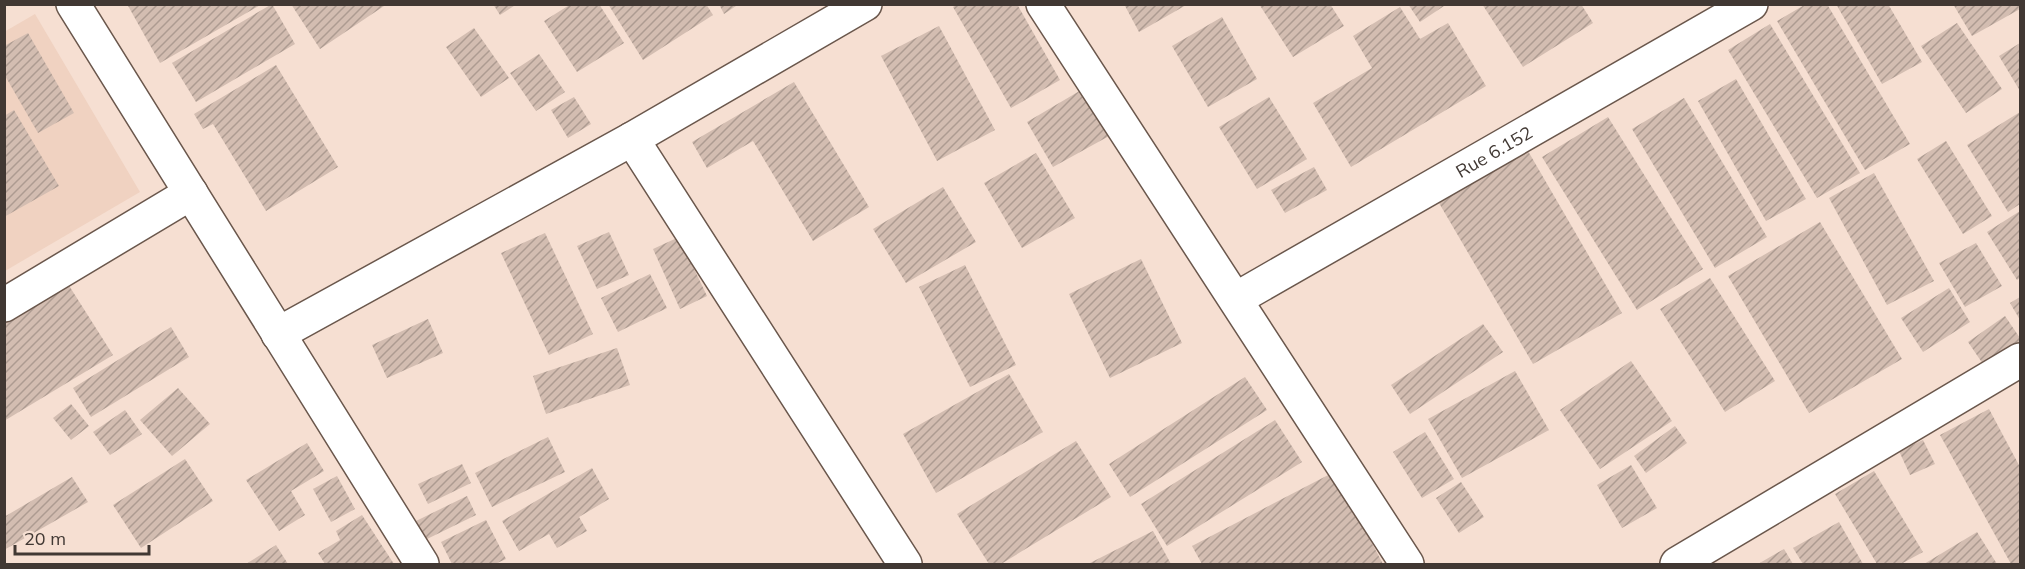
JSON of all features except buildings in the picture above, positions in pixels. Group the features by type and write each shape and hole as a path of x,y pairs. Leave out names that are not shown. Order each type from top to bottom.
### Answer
{"street":[{"path":"73,4 422,564"},
{"path":"278,334 632,140 865,4"},
{"path":"1043,4 1407,564"},
{"name":"Rue 6.152","path":"1236,298 1751,4"},
{"path":"632,140 905,564"},
{"path":"4,305 190,193"},
{"path":"1677,564 2020,360"}],"shaded area":[{"path":"35,14 140,192 5,271 4,32"}]}
